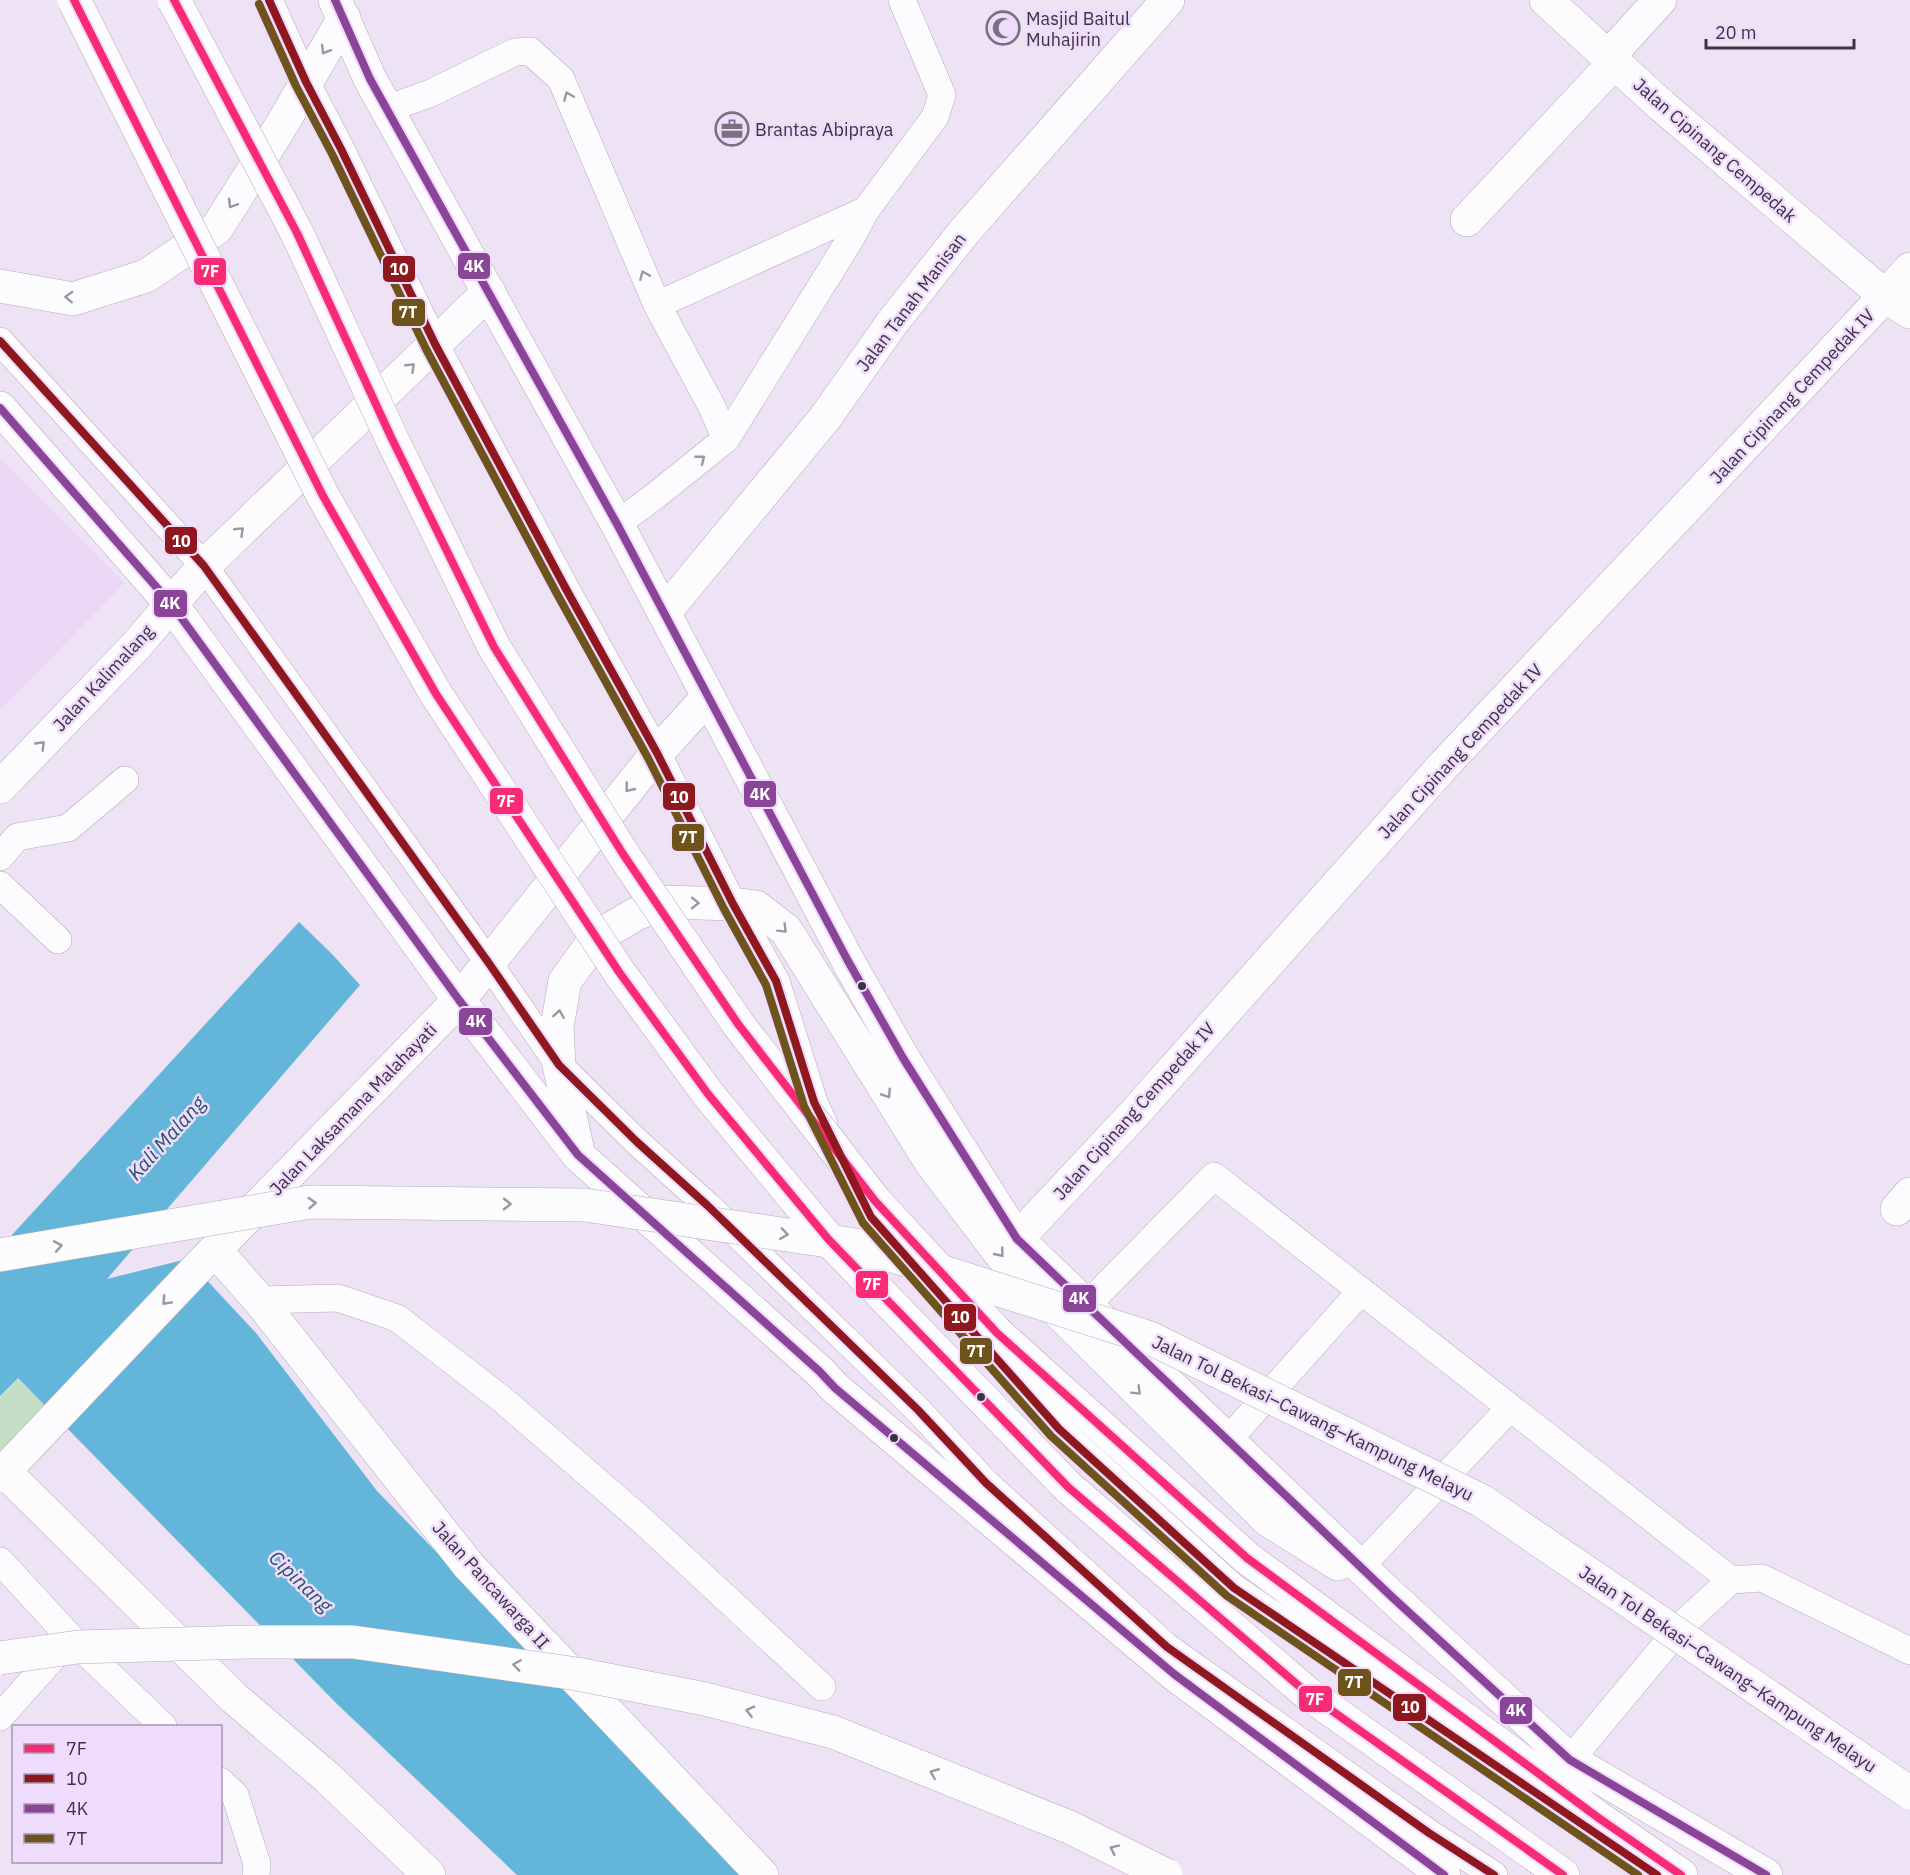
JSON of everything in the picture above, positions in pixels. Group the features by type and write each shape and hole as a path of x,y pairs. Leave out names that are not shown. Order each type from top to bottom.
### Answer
{"main road":[{"path":"74,0 323,496 436,694 620,972 708,1094 829,1240 1068,1487 1307,1693 1563,1875"},
{"path":"174,0 297,233 391,438 494,647 623,854 738,1024 875,1201 997,1333 1247,1558 1600,1819 1681,1875"},
{"name":"Jalan Tanah Manisan","path":"664,613 825,418 892,323 964,232 1168,0"},
{"name":"Jalan Cipinang Cempedak","path":"1546,0 1661,105 1898,304"},
{"path":"1467,220 1612,60 1660,0"},
{"path":"0,286 73,299 146,276 217,228 306,82 340,9"},
{"path":"340,9 370,79 617,524 897,1049 1017,1239 1360,1567 1570,1760 1766,1875"},
{"name":"Jalan Cipinang Cempedak IV","path":"1017,1239 1134,1114 1443,766 1898,304 1910,269"},
{"name":"Jalan Kalimalang","path":"0,786 135,647 204,566 489,292"},
{"path":"0,408 172,604 459,1000 578,1155 835,1388 1174,1674 1444,1875"},
{"name":"Jalan Laksamana Malahayati","path":"2,1474 459,1000 657,753 708,697"},
{"path":"578,1155 559,1065 557,1027 565,981 597,937 636,914 665,902 756,907 786,930 930,1161 1002,1256 1268,1520 1392,1597"},
{"name":"Jalan Tol Bekasi–Cawang–Kampung Melayu","path":"0,1256 310,1202 585,1205 862,1246 1150,1338 1482,1501 1910,1793"},
{"name":"Jalan Pancawarga II","path":"211,1255 259,1300 469,1566 762,1875"},
{"path":"2,1474 233,1697 329,1779 429,1875"},
{"path":"0,1658 78,1647 248,1642 353,1642 578,1674 705,1699 833,1732 1068,1827 1166,1875"}],"lane":[{"path":"269,0 306,82 341,149 435,344 657,753 733,904 776,981 814,1102 871,1217 1059,1429 1234,1588 1657,1875"},
{"path":"617,524 726,438 851,238 866,210 935,117 942,95 902,0"},
{"path":"387,109 431,93 515,52 530,51 561,79 657,305 712,407 726,438"},
{"path":"657,305 866,210"},
{"path":"0,341 204,566 488,962 559,1065 637,1143 717,1214 910,1402 986,1483 1167,1647 1429,1833 1494,1875"},
{"path":"0,857 17,837 68,828 125,780"},
{"path":"0,885 58,940"},
{"path":"1087,1305 1214,1176 1731,1580"},
{"path":"1228,1440 1361,1291"},
{"path":"259,1300 338,1298 397,1318 503,1400 644,1522 822,1688"},
{"path":"1360,1567 1510,1408"},
{"path":"0,1561 71,1638 162,1725"},
{"path":"1570,1760 1684,1623 1731,1580 1762,1578 1910,1651"},
{"path":"0,1717 71,1638"},
{"path":"222,1783 235,1795 257,1864 256,1875"}],"shaded area":[{"path":"0,458 124,583 0,711"}],"green space":[{"path":"17,1378 57,1417 0,1477 0,1396"}],"water":[{"path":"299,922 360,985 107,1279 187,1259 256,1333 377,1491 485,1602 739,1875 517,1875 336,1703 18,1378 0,1396 0,1248"}],"transit line":[{"name":"7F","path":"74,0 323,496 436,694 619,972 708,1094 829,1240 1068,1487 1307,1693 1563,1875"},
{"name":"7F","path":"174,0 297,233 391,437 494,647 623,854 738,1024 875,1201 997,1333 1247,1558 1600,1819 1681,1875"},
{"name":"10","path":"269,0 306,82 341,149 435,344 657,753 733,904 776,981 814,1102 871,1217 1059,1429 1234,1588 1657,1875"},
{"name":"4K","path":"335,0 370,79 617,524 848,961 903,1058 1017,1239 1392,1597 1570,1760 1766,1875"},
{"name":"7T","path":"259,4 296,86 332,154 426,349 648,758 724,909 766,985 804,1106 863,1223 1051,1436 1227,1596 1638,1875"},
{"name":"10","path":"0,341 204,566 488,962 559,1065 918,1410 986,1483 1167,1647 1429,1833 1494,1875"},
{"name":"4K","path":"0,408 172,605 459,1000 578,1155 819,1371 835,1388 1174,1674 1444,1875"}],"place":[{"name":"Masjid Baitul Muhajirin","path":"1003,28"},
{"name":"Brantas Abipraya","path":"732,129"}],"water label":[{"name":"Kali Malang","path":"166,1138"},
{"name":"Cipinang","path":"301,1581"}]}
